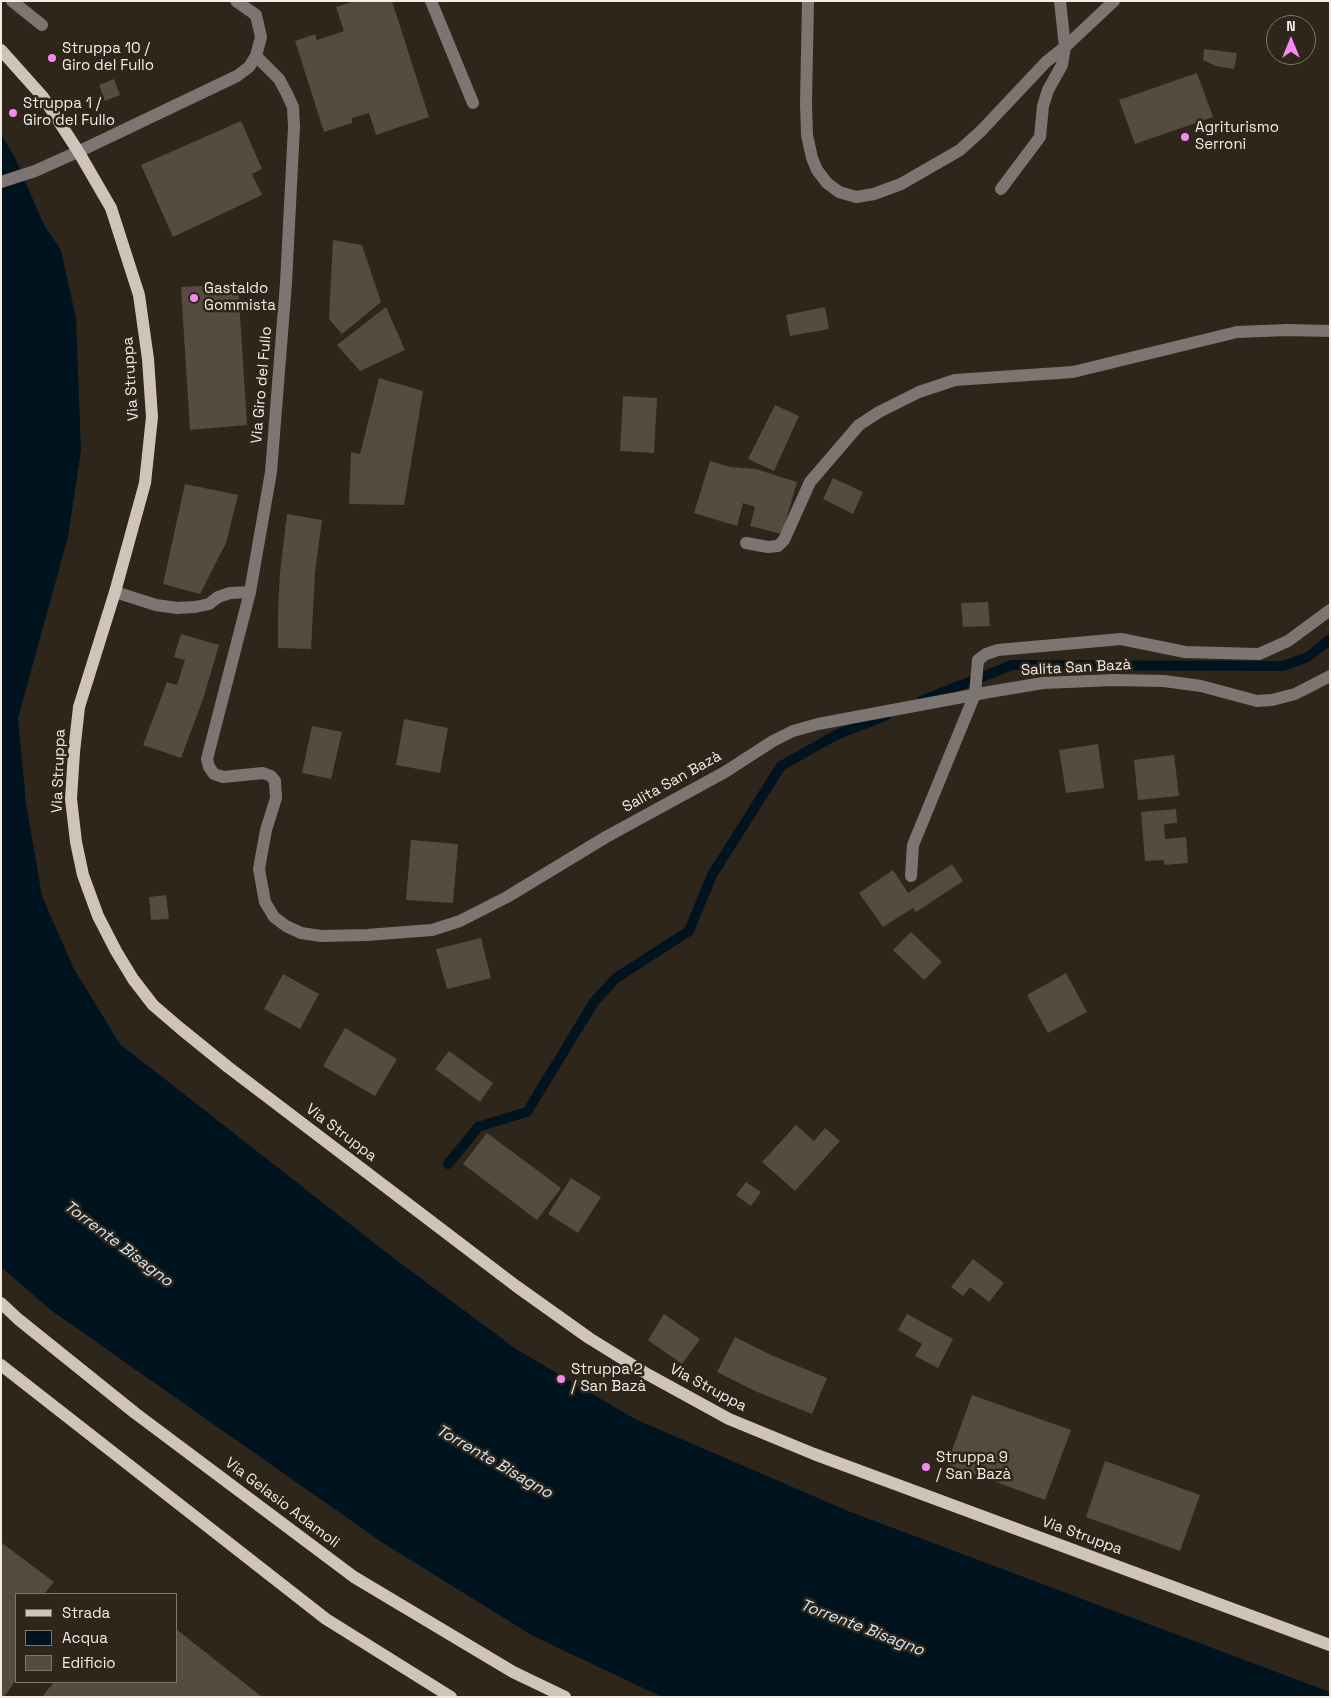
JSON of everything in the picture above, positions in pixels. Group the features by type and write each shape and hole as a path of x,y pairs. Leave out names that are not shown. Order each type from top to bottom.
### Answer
{"main road":[{"name":"Via Struppa","path":"1,50 43,97 78,151 111,208 139,295 148,359 152,417 145,483 115,592 78,707 71,799 76,842 83,875 98,916 116,952 133,979 153,1005 180,1029 524,1292 622,1359 729,1419 814,1454 1330,1645"},
{"name":"Via Gelasio Adamoli","path":"1,1303 18,1319 135,1413 354,1578 513,1672 565,1697"},
{"path":"1,1365 326,1619 452,1697"}],"street":[{"path":"12,1 42,25"},
{"path":"1,182 35,171 237,76 249,67 256,56 261,36 256,15 236,1"},
{"path":"431,1 473,103"},
{"path":"808,1 806,103 807,135 812,158 817,170 827,183 839,192 856,197 874,194 901,184 960,150 981,132 1046,62 1065,48 1114,1"},
{"path":"1001,189 1040,137 1043,106 1048,90 1062,65 1065,48 1060,1"},
{"name":"Via Giro del Fullo","path":"208,748 250,592 271,472 286,283 294,149 293,108 279,79 256,56"},
{"path":"746,543 768,547 778,546 784,540 810,482 860,425 878,412 919,392 955,380 1073,372 1237,332 1330,331"},
{"path":"115,592 156,605 177,608 202,606 224,595 250,592"},
{"path":"911,876 913,844 975,694 978,660 986,654 998,650 1121,639 1184,652 1259,654 1288,641 1330,610"},
{"name":"Salita San Bazà","path":"208,748 207,759 209,767 214,774 232,777 263,772 276,781 276,798 266,830 259,869 265,902 274,917 286,926 301,933 321,936 367,935 432,930 460,921 507,897 606,837 725,772 773,741 793,731 818,724 1043,683 1124,680 1164,681 1201,686 1257,701 1272,700 1295,694 1330,676"}],"water":[{"name":"Torrente Bisagno","path":"1,134 15,158 44,225 61,250 76,318 81,450 68,537 18,718 26,803 42,896 74,969 120,1044 387,1253 516,1349 635,1419 848,1511 1330,1692 1330,1697 662,1697 533,1636 383,1543 52,1311 1,1267"}],"building":[{"path":"355,1 392,1 429,117 376,135 369,113 352,118 352,123 324,132 295,41 315,34 317,40 344,31 336,7"},
{"path":"1204,49 1237,53 1234,69 1216,66 1203,60"},
{"path":"1197,73 1213,117 1135,144 1119,100"},
{"path":"114,79 120,95 105,101 99,85"},
{"path":"241,121 262,169 252,174 262,195 173,237 141,165"},
{"path":"333,240 362,245 381,302 342,334 329,319"},
{"path":"238,284 247,425 190,430 181,287"},
{"path":"386,307 405,350 360,371 337,345"},
{"path":"825,307 829,329 790,336 786,315"},
{"path":"379,378 423,391 404,505 349,504 351,452 360,454"},
{"path":"623,396 657,398 654,453 620,451"},
{"path":"775,405 799,416 774,471 748,459"},
{"path":"710,461 730,467 756,469 797,482 782,534 750,526 755,507 743,503 737,526 694,513"},
{"path":"833,478 863,492 853,514 823,499"},
{"path":"185,484 238,495 226,543 200,594 163,584"},
{"path":"287,514 322,520 315,572 311,649 278,648 280,573"},
{"path":"988,602 990,626 963,627 961,603"},
{"path":"181,634 219,645 203,699 181,758 143,745 167,682 177,685 185,660 174,657"},
{"path":"404,719 448,728 440,773 396,765"},
{"path":"312,726 342,732 331,779 302,773"},
{"path":"1098,744 1104,788 1066,793 1059,750"},
{"path":"1174,755 1179,796 1138,800 1134,760"},
{"path":"1176,809 1177,823 1164,824 1165,839 1186,837 1188,863 1164,865 1164,860 1145,861 1141,812"},
{"path":"411,840 458,844 453,903 406,900"},
{"path":"952,864 963,881 916,912 913,908 883,927 859,893 893,870 908,893"},
{"path":"166,895 169,919 151,920 149,897"},
{"path":"911,932 942,962 924,980 893,950"},
{"path":"481,938 491,978 447,989 436,949"},
{"path":"1066,973 1087,1012 1048,1033 1027,995"},
{"path":"283,974 319,994 300,1029 264,1009"},
{"path":"345,1028 397,1059 375,1096 323,1066"},
{"path":"449,1051 493,1083 480,1102 435,1069"},
{"path":"796,1125 814,1141 825,1128 840,1141 795,1191 762,1162"},
{"path":"487,1133 561,1188 537,1220 463,1164"},
{"path":"571,1178 601,1197 578,1233 548,1214"},
{"path":"746,1182 761,1192 751,1206 736,1195"},
{"path":"973,1259 1004,1283 989,1302 970,1287 963,1296 951,1287"},
{"path":"664,1314 700,1339 682,1364 648,1340"},
{"path":"907,1314 953,1339 938,1368 915,1356 922,1344 898,1330"},
{"path":"735,1337 771,1355 827,1378 812,1414 755,1391 717,1372"},
{"path":"972,1395 1071,1430 1045,1500 947,1464"},
{"path":"1105,1461 1200,1495 1180,1551 1086,1517"},
{"path":"2,1543 54,1582 45,1593 15,1593 15,1681 4,1697 1,1697"},
{"path":"178,1631 262,1697 42,1697 53,1683 178,1683"}],"waterway":[{"path":"921,701 1012,665 1283,666 1308,657 1330,639"},
{"path":"448,1164 478,1127 527,1112 594,1002 616,978 689,931 712,875 781,766 836,735 887,715"}],"place":[{"name":"Struppa 10 / Giro del Fullo","path":"52,58"},
{"name":"Struppa 1 / Giro del Fullo","path":"13,113"},
{"name":"Agriturismo Serroni","path":"1185,137"},
{"name":"Gastaldo Gommista","path":"194,298"},
{"name":"Struppa 2 / San Bazà","path":"561,1379"},
{"name":"Struppa 9 / San Bazà","path":"926,1467"}]}
